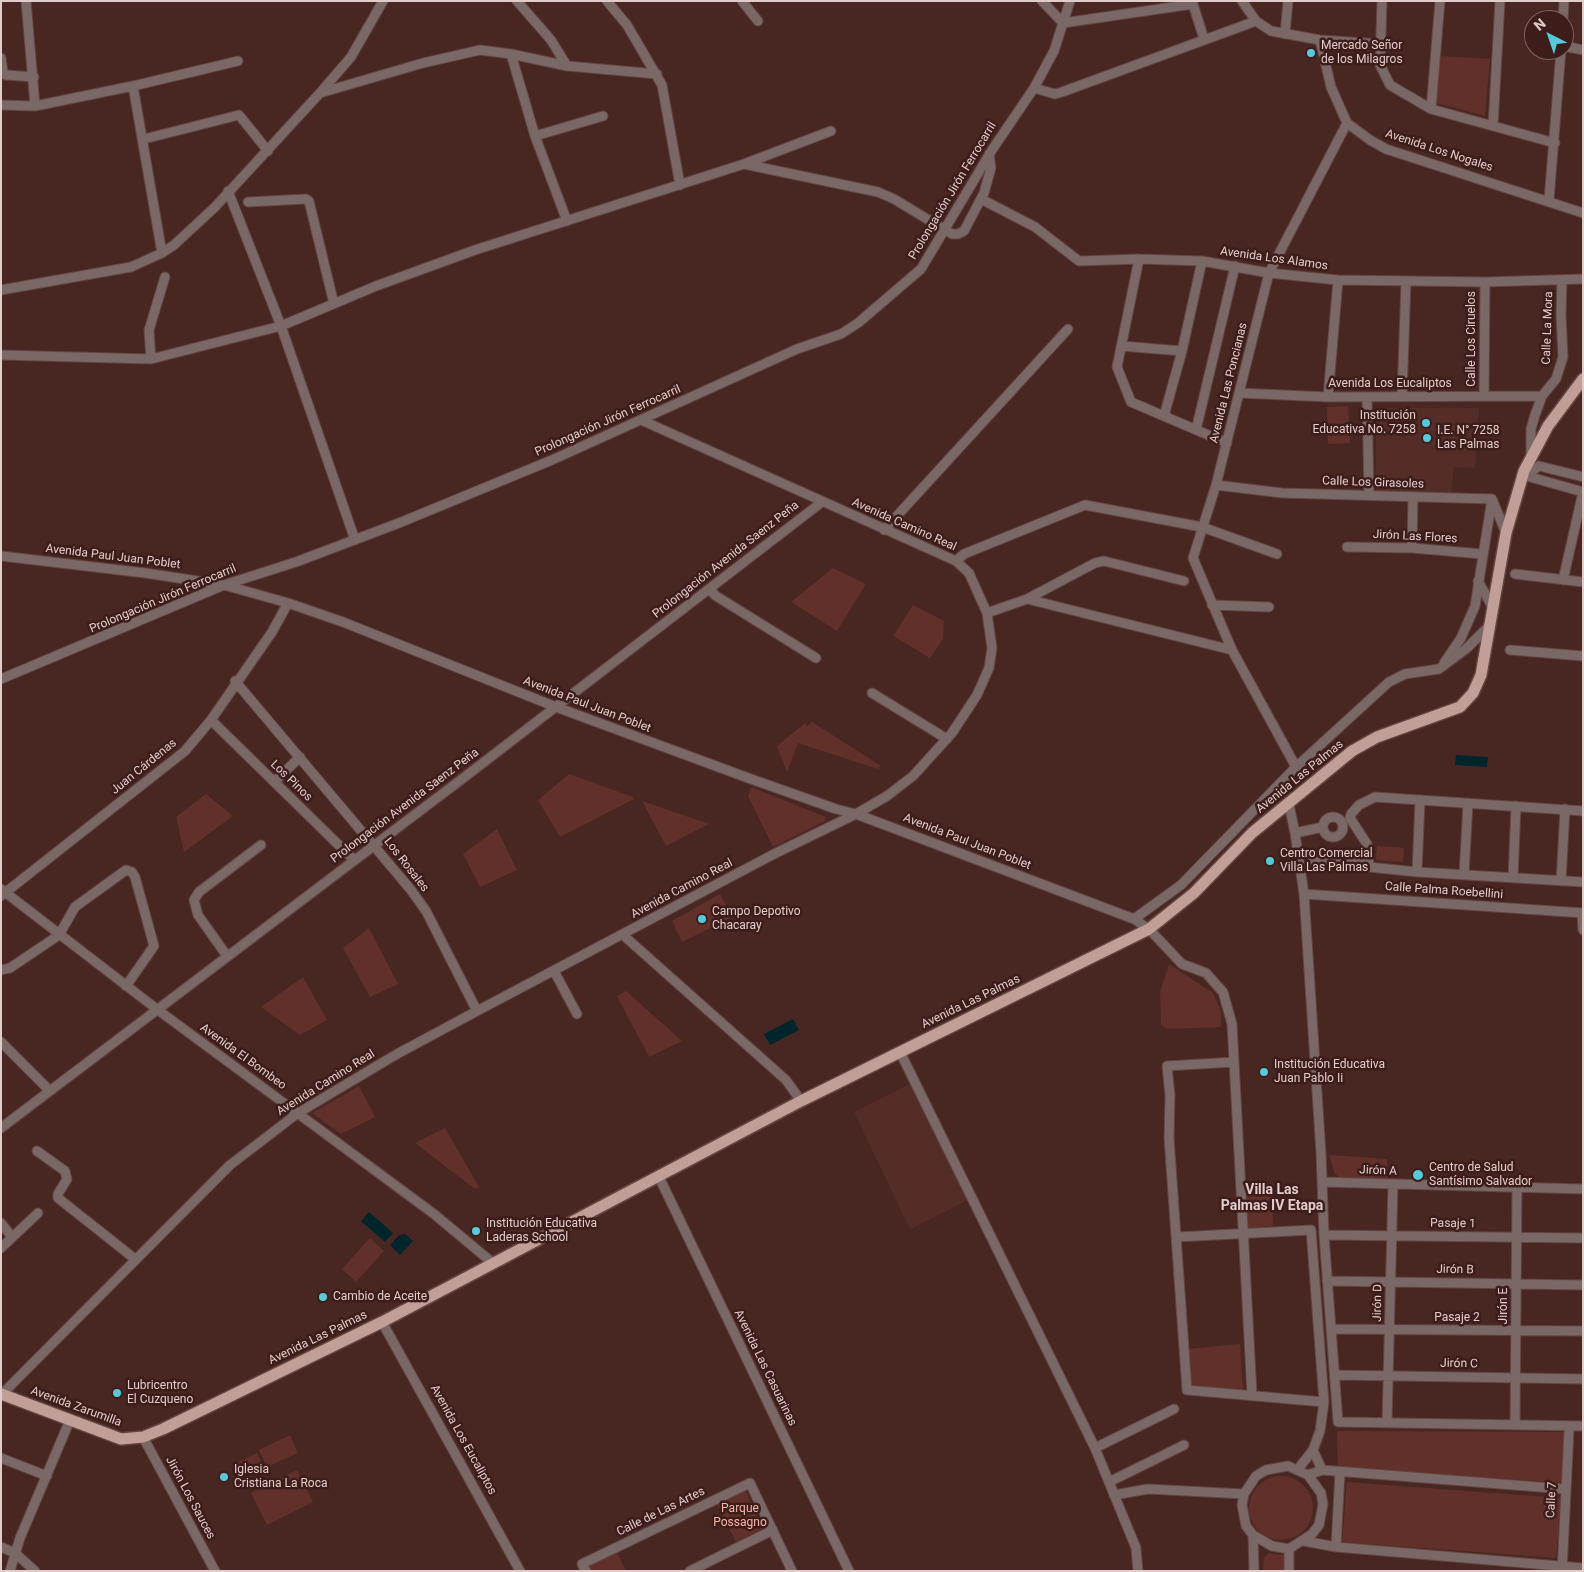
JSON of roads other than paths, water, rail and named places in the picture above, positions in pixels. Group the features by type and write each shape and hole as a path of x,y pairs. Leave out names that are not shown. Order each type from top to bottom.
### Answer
{"main road":[{"name":"Avenida Las Palmas","path":"143,1437 382,1322 801,1101 1149,929 1194,893 1265,824 1352,752 1377,737 1460,707 1473,693 1481,675 1506,533 1524,476 1548,426 1583,379"},
{"name":"Avenida Zarumilla","path":"2,1394 121,1439 143,1437"}],"street":[{"path":"26,1 35,106"},
{"path":"1,290 131,267 162,254 189,233 268,151 320,93 351,56 383,1"},
{"path":"517,1 551,40 567,66"},
{"path":"607,1 626,25 657,74 666,100 680,185"},
{"path":"742,1 758,21"},
{"path":"1042,1 1063,23 1194,4 1204,39"},
{"name":"Prolongación Jirón Ferrocarril","path":"1,679 224,585 355,540 561,456 797,349 842,334 858,324 921,269 989,154 1034,88 1054,51 1070,1"},
{"path":"1242,1 1256,21 1272,32 1320,40 1380,44"},
{"path":"1285,34 1288,1"},
{"path":"1382,1 1380,65 1390,84 1432,109 1555,143"},
{"path":"1432,109 1440,1"},
{"path":"1494,126 1500,1"},
{"path":"1034,88 1056,94 1256,21"},
{"path":"1320,40 1331,87 1347,123"},
{"path":"320,93 480,50 511,54 567,66 657,74"},
{"path":"511,54 535,136 567,221"},
{"path":"1,58 3,72 6,75 34,77"},
{"path":"1549,200 1560,60"},
{"path":"1,105 35,106 134,86 238,61"},
{"path":"134,86 162,254"},
{"path":"144,139 240,115 268,151"},
{"path":"535,136 603,116"},
{"name":"Avenida Los Nogales","path":"1347,123 1386,149 1549,200 1583,213"},
{"name":"Avenida Las Poncianas","path":"1296,767 1232,650 1193,558 1216,485 1269,273 1347,123"},
{"path":"1,356 151,359 281,326 475,250 744,164 831,131"},
{"path":"744,164 878,192 894,199 955,234 964,231 981,199 991,168 989,154"},
{"path":"228,191 281,326 355,540"},
{"path":"248,202 306,199 309,201 334,304"},
{"name":"Avenida Los Alamos","path":"981,199 1035,227 1079,261 1139,259 1202,261 1269,273 1338,280 1485,282 1583,279"},
{"path":"1139,259 1117,367 1131,402 1227,443"},
{"path":"1164,416 1182,351 1202,261"},
{"path":"1196,430 1235,266"},
{"path":"151,359 149,330 164,277"},
{"path":"1328,397 1338,280"},
{"name":"Calle La Mora","path":"1531,458 1531,429 1542,396 1556,379 1563,357 1562,280"},
{"path":"1402,396 1406,281"},
{"name":"Calle Los Ciruelos","path":"1484,396 1485,282"},
{"path":"884,530 1068,329"},
{"path":"1122,346 1182,351"},
{"name":"Avenida Los Eucaliptos","path":"1240,393 1328,397 1542,396"},
{"path":"1368,397 1370,494"},
{"name":"Avenida Camino Real","path":"2,1394 230,1165 298,1113 397,1054 477,1010 774,854 856,814 886,796 913,776 947,739 977,695 989,668 992,648 987,613 969,573 956,561 641,420"},
{"path":"1524,476 1539,466 1582,475"},
{"path":"1524,476 1583,492 1563,580"},
{"name":"Calle Los Girasoles","path":"1216,485 1282,492 1492,499"},
{"path":"1412,548 1413,497"},
{"path":"1492,499 1506,533"},
{"path":"1439,669 1461,638 1475,606 1492,499"},
{"name":"Prolongación Avenida Saenz Peña","path":"1,1128 556,707 822,502"},
{"path":"956,561 973,550 1076,506 1084,505 1202,526 1277,554"},
{"name":"Jirón Las Flores","path":"1347,547 1412,548 1482,554"},
{"name":"Avenida Paul Juan Poblet","path":"1,556 145,572 224,585 288,603 343,622 556,707 751,779 836,809 856,814 1134,919 1149,929 1182,964 1206,973 1223,992 1232,1024 1252,1394"},
{"path":"987,613 1028,599 1095,563 1104,561 1184,581"},
{"path":"257,594 254,588 259,574"},
{"path":"1515,574 1583,582"},
{"path":"1478,581 1493,608"},
{"path":"709,589 716,596 816,658"},
{"path":"1028,599 1232,650"},
{"name":"Juan Cárdenas","path":"3,893 185,751 210,720 272,632 288,603"},
{"path":"1212,605 1269,607"},
{"path":"1134,919 1182,885 1296,767 1394,678 1439,669 1466,648 1490,624"},
{"path":"1510,650 1583,656"},
{"name":"Los Rosales","path":"236,681 375,845 426,911 477,1010"},
{"path":"872,693 947,739"},
{"name":"Los Pinos","path":"210,720 354,860"},
{"path":"274,782 300,757"},
{"path":"1368,864 1367,844 1361,832 1346,822 1336,817 1325,821 1323,827 1324,832 1332,837 1340,834 1346,822 1351,814 1367,799 1375,797 1583,811"},
{"path":"1417,872 1420,800"},
{"path":"1464,875 1468,803"},
{"path":"1288,806 1296,833 1304,894 1324,1235 1338,1422 1583,1426"},
{"path":"1513,878 1516,806"},
{"path":"1561,881 1565,810"},
{"path":"1252,813 1265,824"},
{"path":"1296,833 1323,827"},
{"path":"227,956 198,915 194,900 199,892 261,845"},
{"path":"1312,862 1368,864 1370,867 1417,872 1583,882"},
{"path":"1,970 10,968 59,935 75,907 123,871 132,872 154,946 126,986"},
{"name":"Avenida El Bombeo","path":"3,893 434,1214 494,1264"},
{"name":"Calle Palma Roebellini","path":"1304,894 1582,913"},
{"path":"1582,913 1583,930"},
{"path":"623,935 779,1073 801,1101"},
{"path":"554,971 577,1014"},
{"path":"2,1045 50,1091"},
{"path":"900,1052 1095,1448 1136,1548 1138,1571"},
{"path":"1234,1062 1167,1066 1170,1095 1169,1138 1187,1390 1252,1394 1324,1402"},
{"path":"37,1151 65,1172 67,1179 58,1194 58,1198 135,1259"},
{"name":"Avenida Las Casuarinas","path":"659,1177 849,1571"},
{"name":"Jirón A","path":"1322,1182 1583,1190"},
{"name":"Jirón D","path":"1387,1422 1393,1184"},
{"name":"Jirón E","path":"1515,1425 1517,1188"},
{"path":"1,1248 38,1213"},
{"path":"1,1222 12,1237"},
{"path":"1177,1237 1311,1230 1324,1402 1320,1431 1313,1450 1298,1469"},
{"name":"Pasaje 1","path":"1324,1235 1583,1238"},
{"name":"Jirón B","path":"1327,1281 1583,1285"},
{"name":"Avenida Los Eucaliptos","path":"382,1322 520,1571"},
{"name":"Pasaje 2","path":"1331,1329 1583,1331"},
{"name":"Jirón C","path":"1335,1375 1583,1379"},
{"path":"1095,1448 1174,1410"},
{"path":"10,1571 15,1554 70,1420"},
{"name":"Calle 7","path":"1562,1568 1569,1431"},
{"name":"Jirón Los Sauces","path":"143,1437 215,1571"},
{"path":"1109,1482 1184,1445"},
{"path":"1313,1450 1322,1470"},
{"path":"1,1458 46,1476"},
{"path":"1253,1535 1272,1546 1289,1549 1304,1542 1319,1525 1323,1509 1321,1493 1308,1475 1298,1469 1277,1467 1266,1470 1256,1476 1244,1494 1242,1516 1253,1535 1254,1571"},
{"path":"1308,1475 1322,1470 1565,1489"},
{"path":"1336,1547 1340,1472"},
{"name":"Calle de Las Artes","path":"584,1567 750,1483 773,1530"},
{"path":"1114,1495 1148,1489 1244,1494"},
{"path":"690,1571 773,1530 792,1571"},
{"path":"1304,1542 1336,1547 1562,1568 1583,1568"},
{"path":"1,1547 15,1554 35,1571"},
{"path":"1289,1549 1289,1571"}],"water":[{"path":"1456,755 1488,757 1487,767 1455,765"},
{"path":"793,1019 799,1030 770,1045 764,1034"},
{"path":"369,1212 393,1233 385,1242 361,1221"},
{"path":"405,1234 413,1241 400,1255 390,1245 399,1235"}],"place":[{"name":"Mercado Señor de los Milagros","path":"1311,53"},
{"name":"Institución Educativa No. 7258","path":"1426,423"},
{"name":"I.E. N° 7258 Las Palmas","path":"1427,438"},
{"name":"Centro Comercial Villa Las Palmas","path":"1270,861"},
{"name":"Campo Depotivo Chacaray","path":"702,919"},
{"name":"Institución Educativa Juan Pablo Ii","path":"1264,1072"},
{"name":"Centro de Salud Santísimo Salvador","path":"1418,1175"},
{"name":"Institución Educativa Laderas School","path":"476,1231"},
{"name":"Cambio de Aceite","path":"323,1297"},
{"name":"Lubricentro El Cuzqueno","path":"117,1393"},
{"name":"Iglesia Cristiana La Roca","path":"224,1477"}],"district":[{"name":"Villa Las Palmas IV Etapa","path":"1272,1198"}],"park label":[{"name":"Parque Possagno","path":"740,1516"}]}
